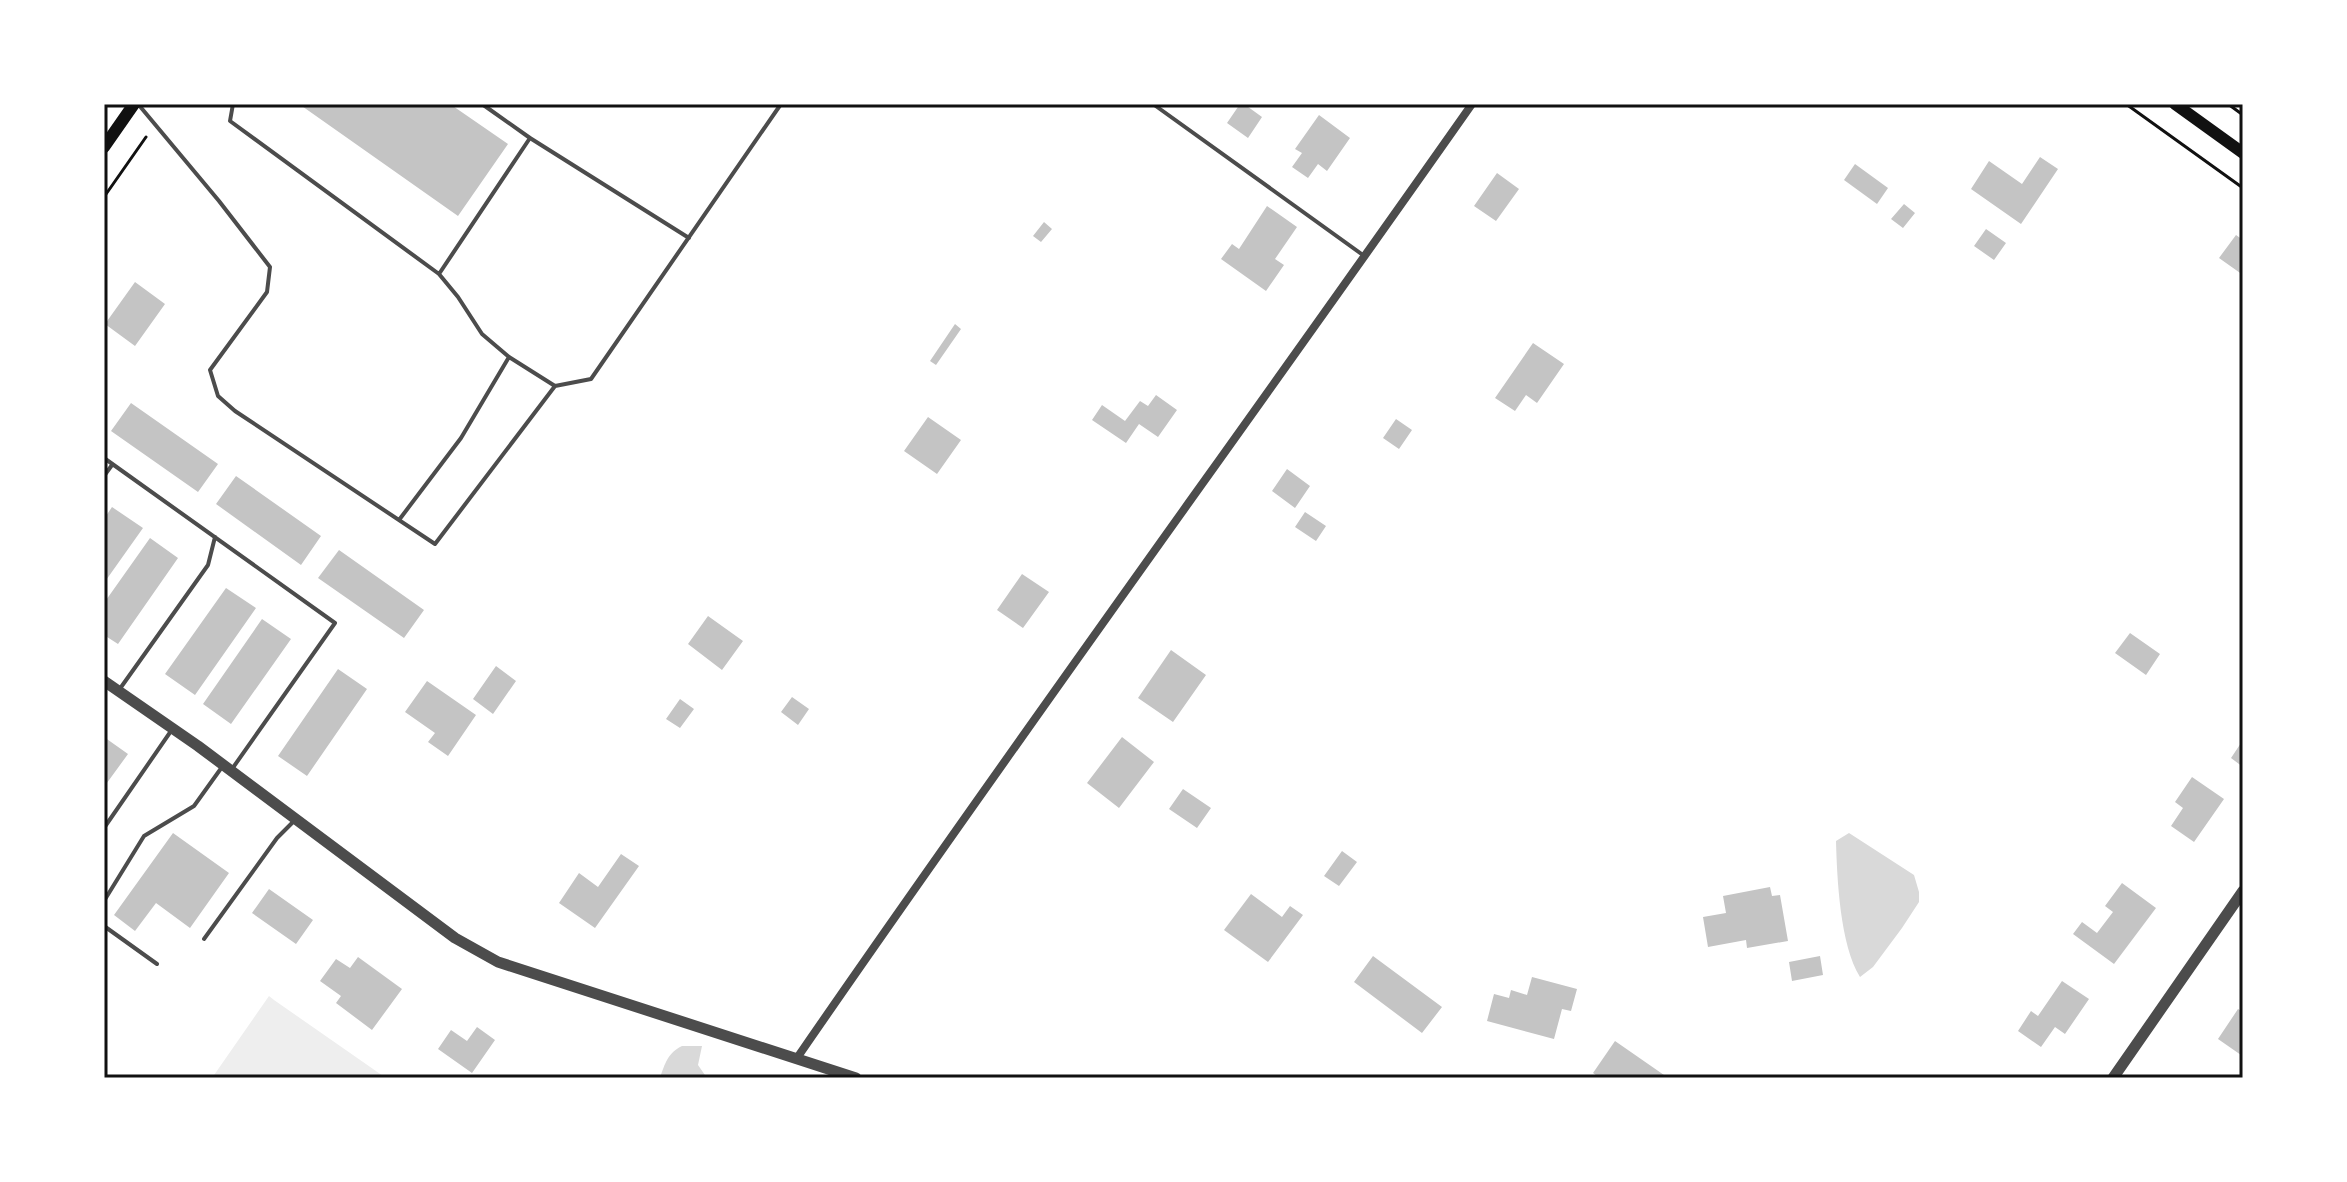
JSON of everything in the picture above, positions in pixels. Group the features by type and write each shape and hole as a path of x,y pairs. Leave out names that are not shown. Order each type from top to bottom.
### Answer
{"main road":[{"path":"104,147 136,104"},
{"path":"2175,104 2243,153"}],"street":[{"path":"797,1058 939,853 1472,104"},
{"path":"105,683 227,768 455,938 498,962 856,1078"},
{"path":"2113,1078 2243,891"}],"lane":[{"path":"136,104 219,201 270,267 267,292 210,370 218,396 235,411 435,544 555,386 591,379 781,104"},
{"path":"233,104 230,121 439,274 482,334 509,357 555,386"},
{"path":"482,104 530,138 689,238"},
{"path":"1153,104 1365,257"},
{"path":"439,274 530,138"},
{"path":"399,520 461,438 509,357"},
{"path":"104,458 335,623 227,768 194,806 144,836 104,901"},
{"path":"104,476 112,464"},
{"path":"118,691 208,565 215,537"},
{"path":"104,828 172,729"},
{"path":"204,939 277,838 296,819"},
{"path":"104,926 157,964"}],"path":[{"path":"2126,104 2243,188"},
{"path":"2228,104 2243,115"},
{"path":"104,197 146,137"}],"shaded area":[{"path":"1849,833 1914,875 1919,892 1919,902 1902,928 1873,967 1860,977 1848,947 1839,892 1836,841"},
{"path":"269,996 274,1000 386,1078 212,1078"},
{"path":"682,1046 702,1046 698,1065 707,1078 660,1078 670,1055"}],"building":[{"path":"299,104 450,104 508,144 458,216"},
{"path":"1240,104 1262,117 1248,138 1227,123"},
{"path":"1319,115 1350,138 1327,171 1318,164 1308,178 1292,167 1302,153 1295,149"},
{"path":"2040,157 2058,169 2021,224 1971,189 1989,161 2022,184"},
{"path":"1855,164 1888,188 1877,204 1844,180"},
{"path":"1497,173 1519,189 1496,221 1474,206"},
{"path":"1904,204 1915,213 1903,228 1891,219"},
{"path":"1267,206 1297,227 1275,259 1284,265 1266,291 1221,259 1232,244 1239,249"},
{"path":"1044,222 1052,229 1041,242 1033,236"},
{"path":"1986,229 2006,243 1994,260 1974,246"},
{"path":"2236,235 2243,240 2243,275 2219,258"},
{"path":"135,282 165,304 135,346 105,324"},
{"path":"955,324 961,329 936,365 930,361"},
{"path":"1533,343 1564,364 1537,403 1526,395 1515,411 1495,398"},
{"path":"1156,395 1177,410 1158,437 1139,424 1126,443 1092,420 1102,405 1125,421 1140,401 1148,406"},
{"path":"131,403 218,464 198,492 111,431"},
{"path":"928,417 961,440 937,474 904,451"},
{"path":"1396,419 1412,430 1399,449 1383,438"},
{"path":"1287,469 1310,486 1295,508 1272,491"},
{"path":"236,476 321,536 301,565 216,504"},
{"path":"112,507 143,528 104,583 104,519"},
{"path":"1305,512 1326,526 1316,541 1295,527"},
{"path":"150,538 178,558 118,644 104,635 104,603"},
{"path":"339,550 424,610 404,638 318,578"},
{"path":"1022,574 1049,592 1023,628 997,610"},
{"path":"226,588 256,608 195,695 165,674"},
{"path":"708,616 743,641 722,670 688,644"},
{"path":"262,619 291,639 231,724 203,704"},
{"path":"2130,633 2160,654 2146,675 2115,653"},
{"path":"1171,650 1206,675 1173,722 1138,698"},
{"path":"496,666 516,681 493,714 473,699"},
{"path":"338,669 367,689 307,776 278,756"},
{"path":"427,681 476,715 448,756 428,742 435,733 405,712"},
{"path":"792,697 809,709 798,725 781,712"},
{"path":"680,699 694,709 680,728 666,719"},
{"path":"104,737 128,754 104,787"},
{"path":"1122,737 1154,762 1119,808 1087,783"},
{"path":"2243,740 2243,767 2231,758"},
{"path":"2192,777 2224,799 2194,842 2171,826 2183,808 2175,802"},
{"path":"1183,789 1211,808 1197,828 1169,809"},
{"path":"173,833 229,873 190,928 156,903 135,931 114,915"},
{"path":"1342,851 1357,862 1339,886 1324,876"},
{"path":"621,854 639,866 595,928 559,903 579,873 598,887"},
{"path":"2122,883 2156,908 2114,964 2073,934 2082,922 2097,933 2113,912 2105,906"},
{"path":"1770,887 1772,896 1780,895 1788,941 1747,948 1746,940 1708,947 1703,917 1726,913 1723,896"},
{"path":"269,889 313,920 296,944 252,913"},
{"path":"1251,894 1282,917 1290,906 1303,915 1268,962 1224,930"},
{"path":"1373,956 1442,1007 1422,1033 1354,982"},
{"path":"1820,956 1823,975 1792,981 1789,962"},
{"path":"358,957 402,989 372,1030 336,1003 341,996 320,981 336,959 350,968"},
{"path":"1532,977 1577,989 1571,1011 1562,1009 1554,1039 1487,1021 1494,994 1509,998 1511,990 1527,995"},
{"path":"2062,981 2089,999 2065,1034 2055,1027 2041,1047 2018,1031 2031,1011 2038,1016"},
{"path":"2238,1009 2243,1012 2241,1055 2218,1039"},
{"path":"477,1027 495,1040 472,1073 438,1049 451,1030 467,1041"},
{"path":"1615,1041 1664,1075 1662,1078 1600,1078 1593,1073"}]}
